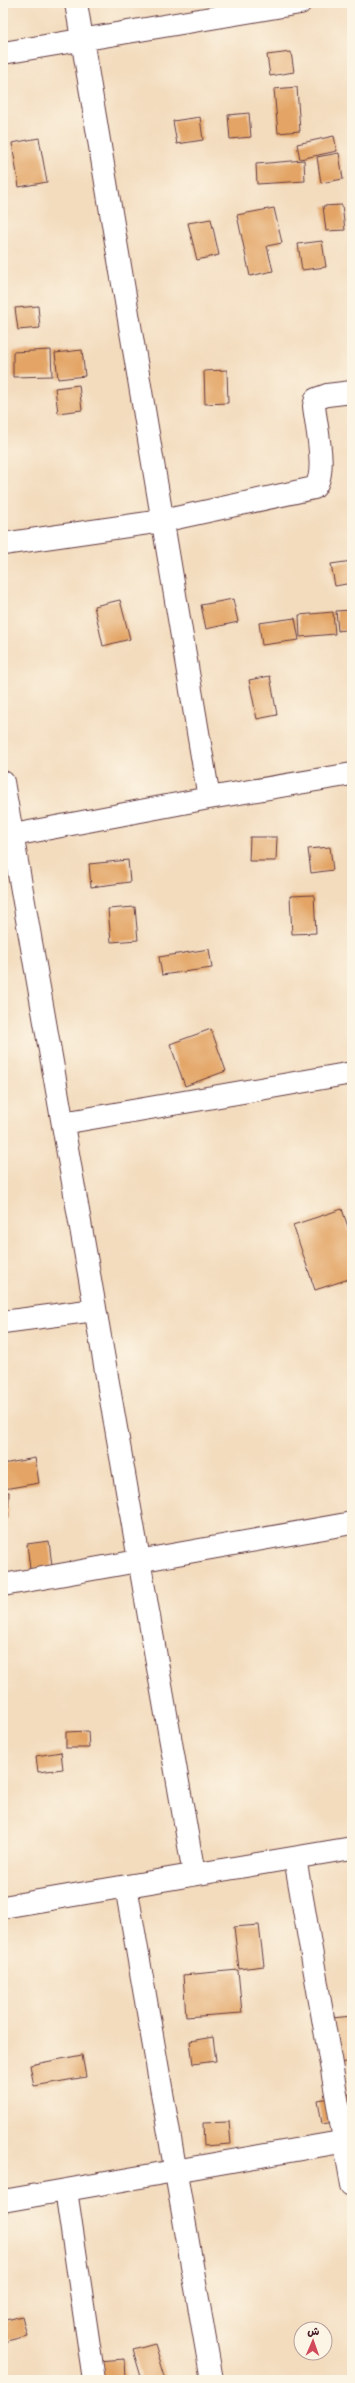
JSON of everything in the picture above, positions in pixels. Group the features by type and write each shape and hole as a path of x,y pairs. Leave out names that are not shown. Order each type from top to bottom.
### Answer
{"street":[{"path":"76,3 209,798"},
{"path":"3,53 300,3"},
{"path":"3,544 162,521 314,488 319,484 321,466 314,406 316,399 327,394 352,392"},
{"path":"8,836 209,798 352,774"},
{"path":"3,782 8,836 63,1124 194,1874"},
{"path":"63,1124 352,1073"},
{"path":"3,1322 95,1310"},
{"path":"3,1585 139,1559 352,1523"},
{"path":"3,1907 352,1848"},
{"path":"295,1858 348,2141 352,2185"},
{"path":"126,1886 212,2380"},
{"path":"3,2201 348,2141"},
{"path":"66,2190 94,2380"}],"building":[{"path":"291,52 294,72 270,76 267,55"},
{"path":"297,87 300,131 278,133 274,89"},
{"path":"249,113 251,137 230,139 228,115"},
{"path":"200,117 203,140 177,144 173,121"},
{"path":"334,136 337,151 300,159 297,144"},
{"path":"39,138 47,182 19,187 12,143"},
{"path":"339,153 343,179 321,183 317,157"},
{"path":"304,160 305,181 257,184 256,164"},
{"path":"342,205 345,230 326,231 323,206"},
{"path":"274,208 282,243 267,246 273,271 250,276 237,215"},
{"path":"211,219 219,255 197,260 188,223"},
{"path":"322,241 326,267 302,270 298,244"},
{"path":"38,306 40,328 18,330 15,308"},
{"path":"51,350 52,376 13,377 13,352"},
{"path":"82,350 85,376 58,379 55,353"},
{"path":"227,370 228,403 205,404 204,371"},
{"path":"79,385 82,410 58,413 55,388"},
{"path":"352,561 352,583 335,586 331,564"},
{"path":"233,599 238,622 206,629 201,605"},
{"path":"120,600 130,639 103,646 94,606"},
{"path":"352,610 352,629 338,631 336,611"},
{"path":"333,612 335,634 300,637 299,615"},
{"path":"295,618 299,640 262,645 259,623"},
{"path":"270,676 277,715 257,719 249,680"},
{"path":"250,837 277,837 276,861 249,861"},
{"path":"330,847 333,870 311,873 308,849"},
{"path":"128,860 130,882 91,887 89,864"},
{"path":"314,895 316,933 292,934 290,896"},
{"path":"135,907 138,940 111,942 108,909"},
{"path":"209,949 212,968 162,975 159,957"},
{"path":"211,1029 226,1071 185,1086 170,1044"},
{"path":"342,1209 352,1239 352,1278 315,1290 293,1225"},
{"path":"35,1458 39,1483 4,1489 3,1464"},
{"path":"3,1492 9,1492 8,1519 3,1519"},
{"path":"49,1541 52,1566 30,1569 27,1544"},
{"path":"88,1731 89,1748 66,1748 66,1732"},
{"path":"61,1752 63,1769 38,1772 36,1756"},
{"path":"259,1925 264,1966 239,1969 234,1927"},
{"path":"238,1970 242,2013 186,2017 183,1975"},
{"path":"352,2016 352,2062 325,2063 322,2019"},
{"path":"213,2037 216,2061 193,2064 190,2041"},
{"path":"82,2055 86,2077 34,2086 30,2065"},
{"path":"352,2094 352,2119 322,2124 318,2100"},
{"path":"229,2122 231,2144 204,2146 203,2123"},
{"path":"22,2316 27,2336 3,2342 3,2321"},
{"path":"155,2344 166,2380 142,2380 133,2350"},
{"path":"125,2359 126,2380 84,2380 82,2362"}]}
